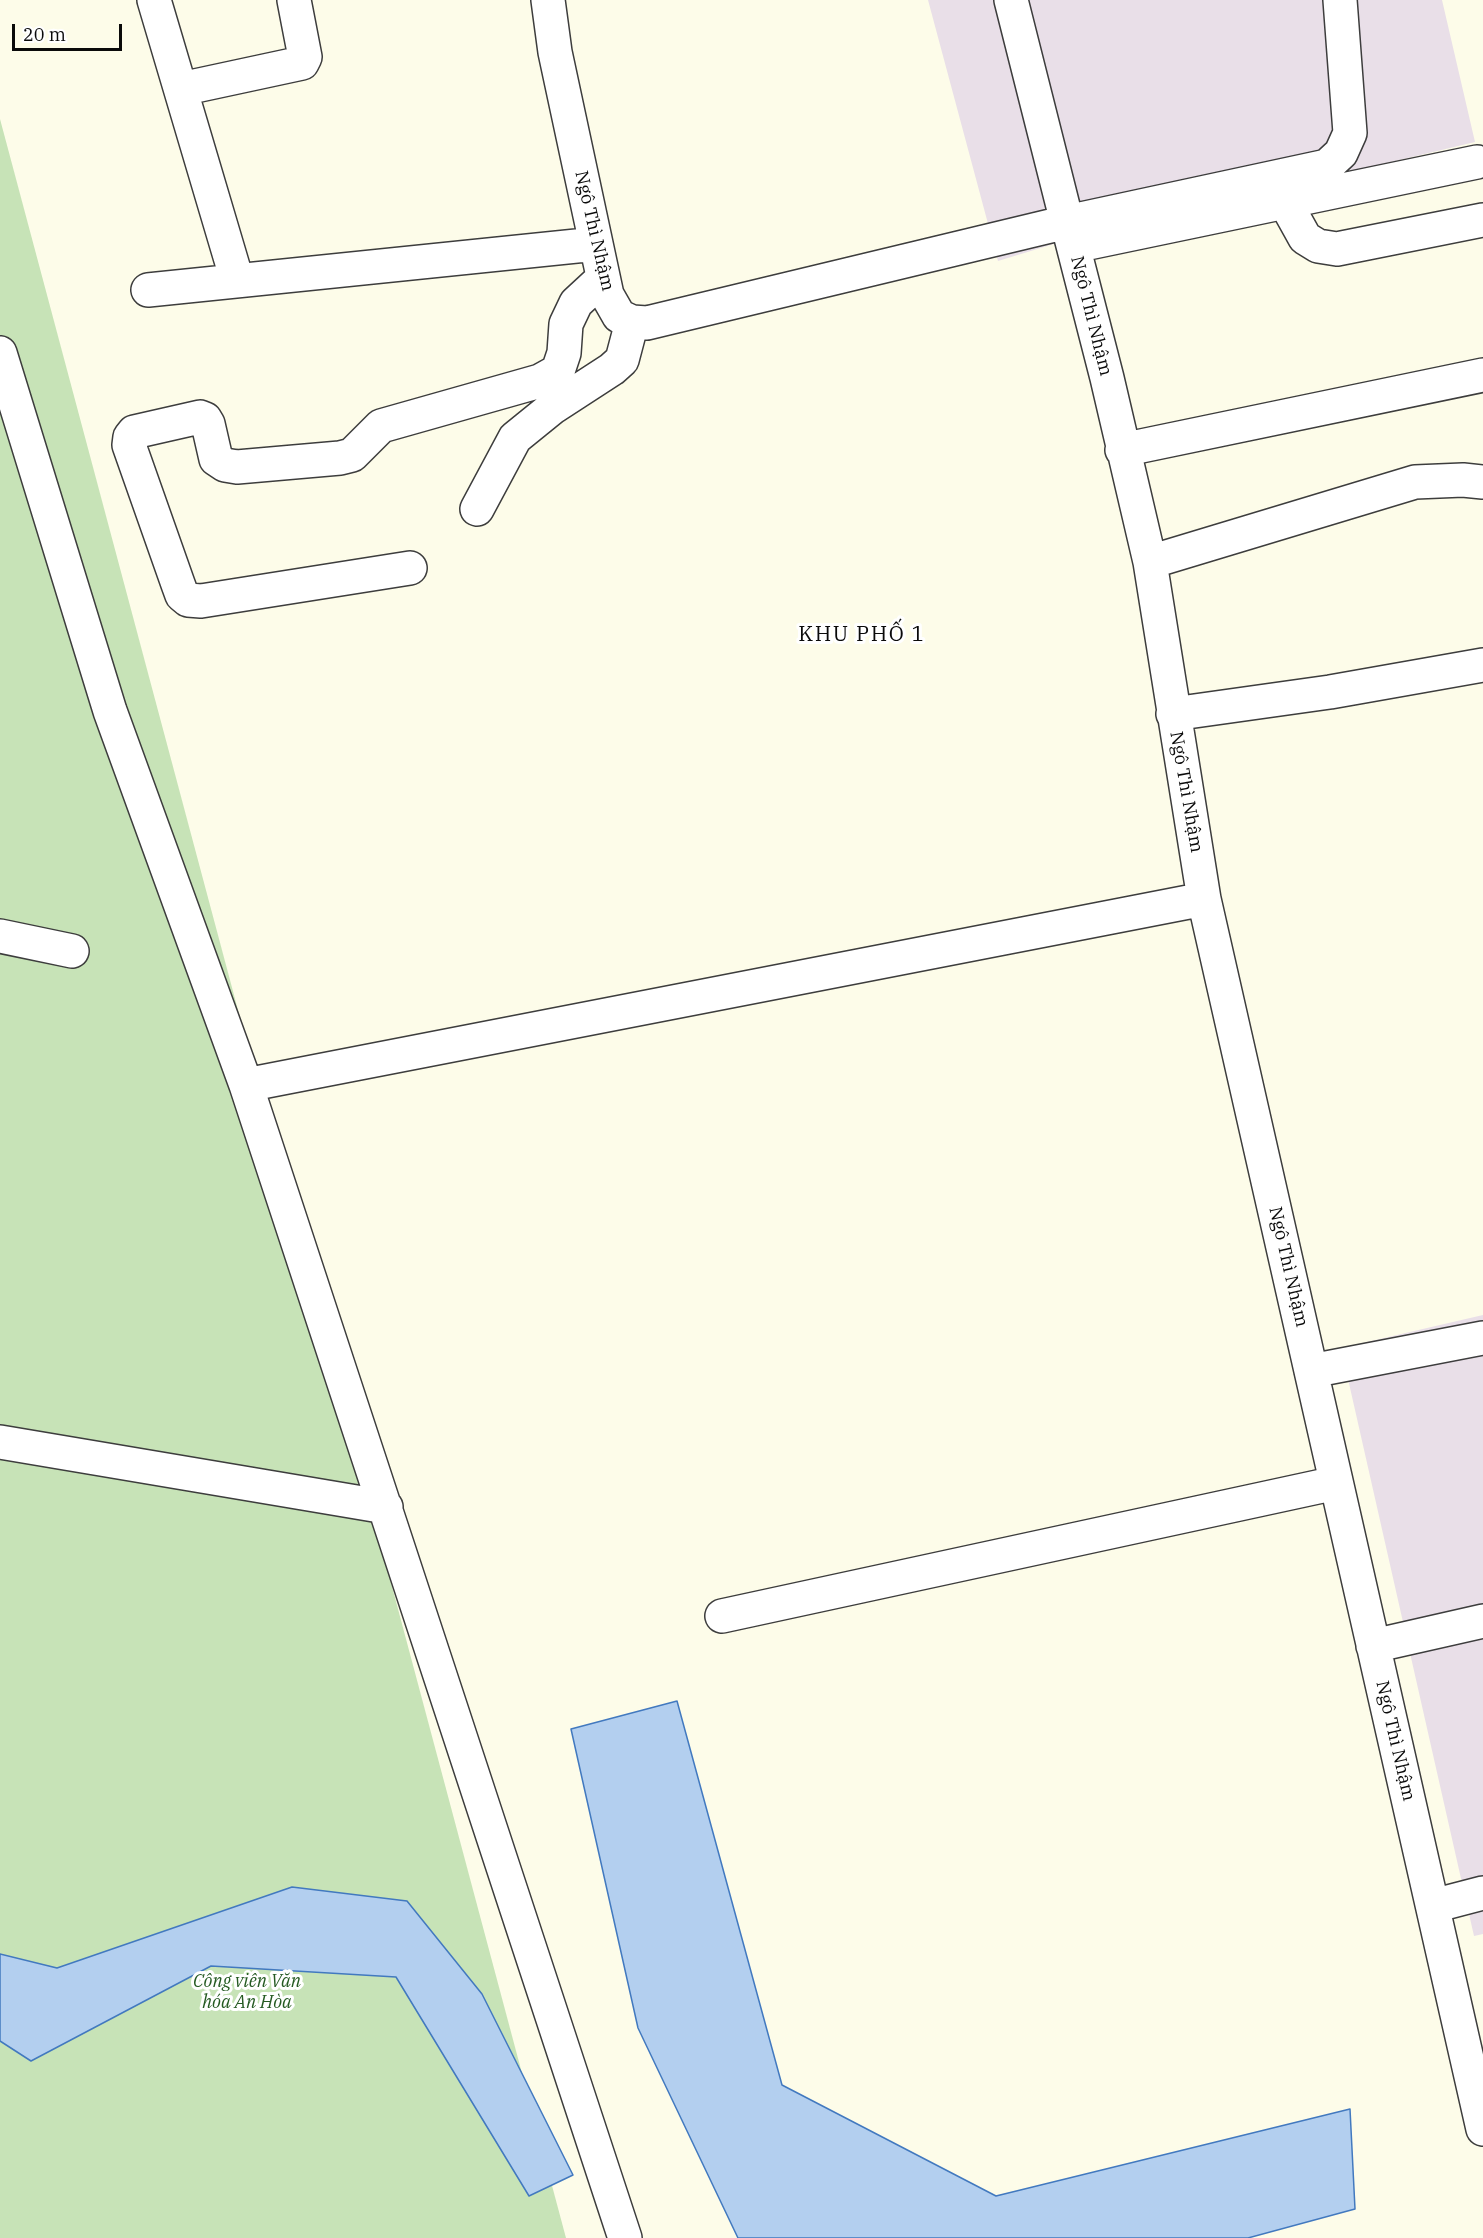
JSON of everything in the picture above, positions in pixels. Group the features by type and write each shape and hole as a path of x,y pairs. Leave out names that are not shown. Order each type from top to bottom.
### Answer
{"street":[{"path":"154,0 237,280"},
{"path":"181,89 302,63 305,57 294,0"},
{"name":"Ngô Thì Nhậm","path":"548,0 555,52 607,295 619,316 632,322"},
{"name":"Ngô Thì Nhậm","path":"1011,0 1107,378 1150,562 1204,899 1483,2129"},
{"path":"477,509 515,438 552,408 622,360 632,322 647,323 1070,234 1327,166 1341,153 1350,134 1340,0"},
{"path":"1070,234 1285,202 1476,162"},
{"path":"1285,202 1305,238 1318,246 1337,249 1483,220"},
{"path":"148,290 596,244"},
{"path":"410,568 201,601 188,600 182,595 178,584 129,445 130,437 134,432 200,417 208,424 216,459 225,465 237,467 352,455 381,426 540,381 558,371 564,353 566,324 576,303 603,278"},
{"path":"0,353 110,711 246,1085 625,2238"},
{"path":"1122,450 1483,375"},
{"path":"1150,562 1415,482 1463,480 1483,482"},
{"path":"1173,714 1330,692 1483,665"},
{"path":"246,1085 1204,899"},
{"path":"0,936 72,951"},
{"path":"1311,1371 1483,1338"},
{"path":"0,1442 386,1507"},
{"path":"722,1616 1336,1483"},
{"path":"1373,1646 1483,1621"},
{"path":"1432,1906 1483,1893"}],"shaded area":[{"path":"928,0 1442,0 1475,142 1080,236 998,261"},
{"path":"1483,1315 1483,1934 1474,1936 1341,1348"}],"green space":[{"name":"Công viên Văn hóa An Hòa","path":"0,119 566,2238 0,2238"}],"water":[{"path":"677,1701 782,2085 996,2196 1350,2109 1355,2209 1248,2238 738,2238 638,2028 571,1729"},
{"path":"292,1887 407,1901 482,1994 573,2175 529,2196 396,1977 211,1966 31,2061 0,2041 0,1954 57,1968"}],"district":[{"name":"KHU PHỐ 1","path":"862,635"}]}
